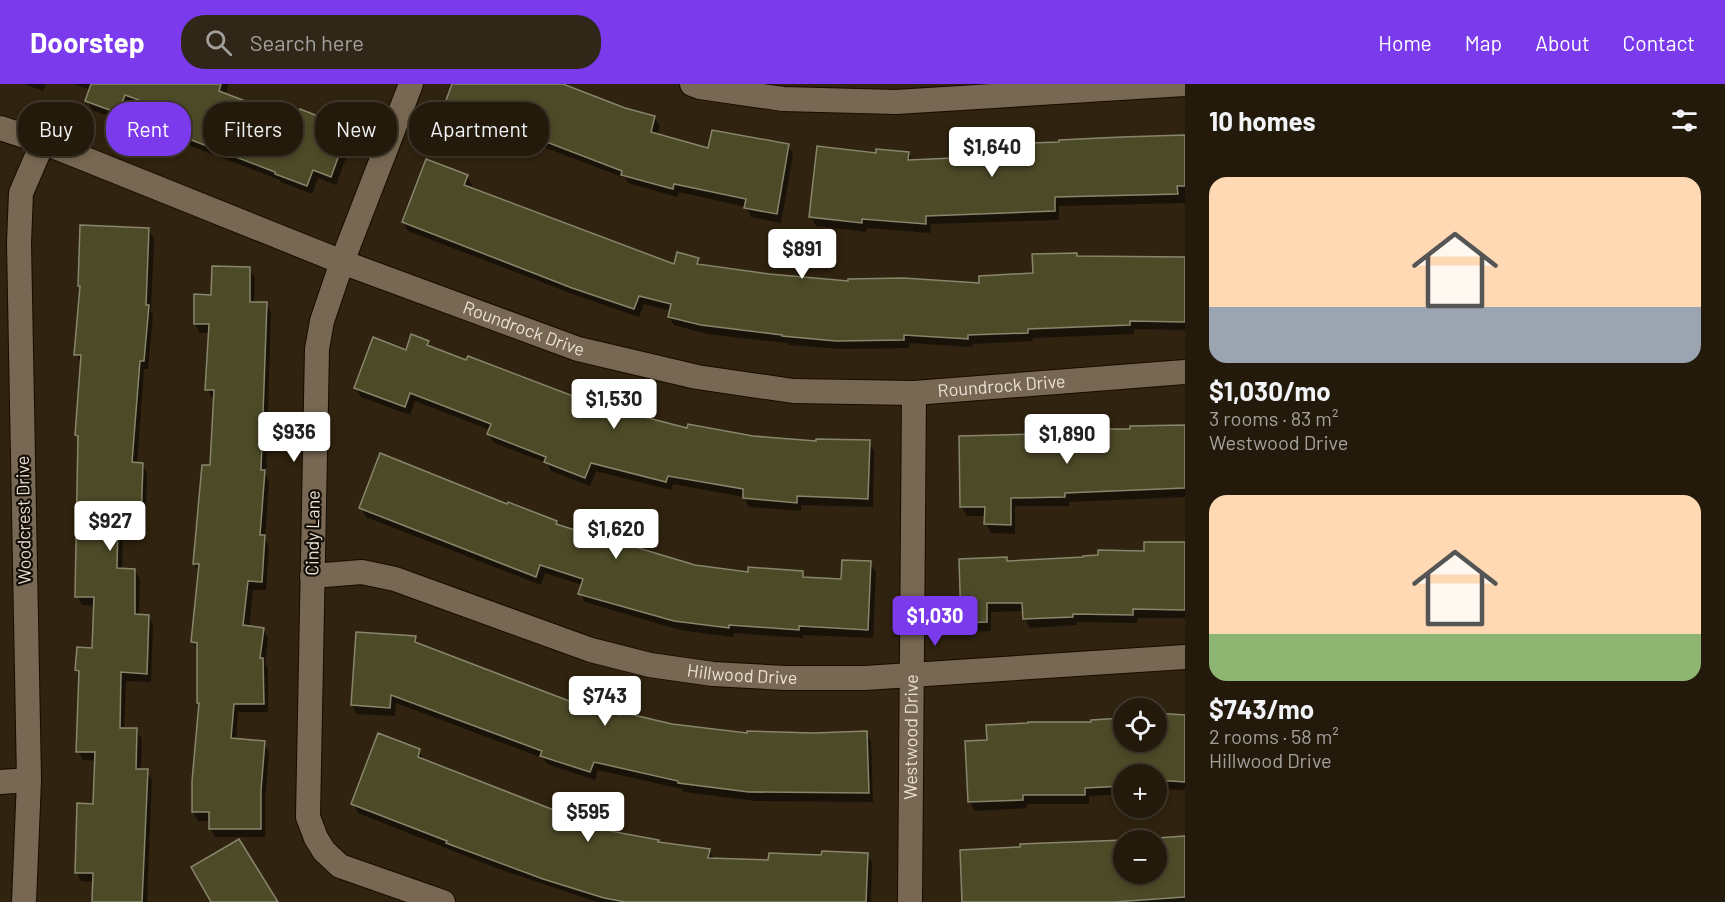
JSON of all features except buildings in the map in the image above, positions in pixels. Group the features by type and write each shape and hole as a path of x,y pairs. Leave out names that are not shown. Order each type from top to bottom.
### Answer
{"street":[{"name":"Cindy Lane","path":"411,84 342,262 322,321 317,348 308,817 324,851 340,866 443,902"},
{"path":"692,84 783,99 896,102 1185,84"},
{"name":"Roundrock Drive","path":"0,128 18,134"},
{"name":"Woodcrest Drive","path":"24,902 29,780 19,243 21,193 37,156"},
{"name":"Roundrock Drive","path":"78,156 342,262 578,349 697,377 793,391 914,393 1185,372"},
{"name":"Westwood Drive","path":"910,902 914,393"},
{"name":"Hillwood Drive","path":"312,576 362,572 395,579 591,650 684,671 785,678 865,678 1185,657"},
{"path":"0,782 29,780"}]}
